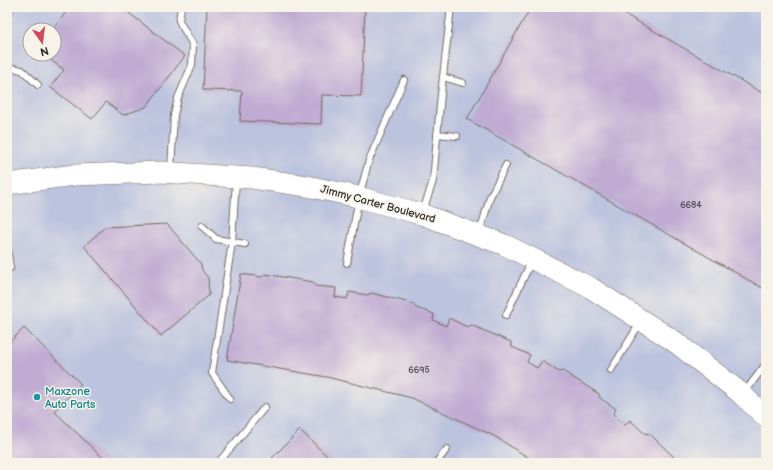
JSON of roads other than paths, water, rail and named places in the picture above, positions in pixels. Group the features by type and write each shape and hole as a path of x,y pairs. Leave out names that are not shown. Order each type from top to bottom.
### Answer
{"main road":[{"name":"Jimmy Carter Boulevard","path":"7,184 74,175 160,172 252,178 307,186 359,197 422,214 505,245 591,288 674,341 743,395 766,417"}],"lane":[{"path":"171,173 174,115 178,98 192,65 193,45 179,21 181,7"},
{"path":"422,214 433,181 451,7"},
{"path":"7,67 22,70 38,85"},
{"path":"443,77 463,83"},
{"path":"347,263 359,197 369,160 404,80"},
{"path":"437,134 457,136"},
{"path":"479,235 490,197 506,165"},
{"path":"230,399 212,373 232,242 236,177"},
{"path":"202,226 216,239 245,244"},
{"path":"7,247 10,268"},
{"path":"506,315 532,258"},
{"path":"612,370 641,320"},
{"path":"743,395 766,364"},
{"path":"218,463 265,407"},
{"path":"436,463 447,449"}],"place":[{"name":"Maxzone Auto Parts","path":"37,397"}]}
